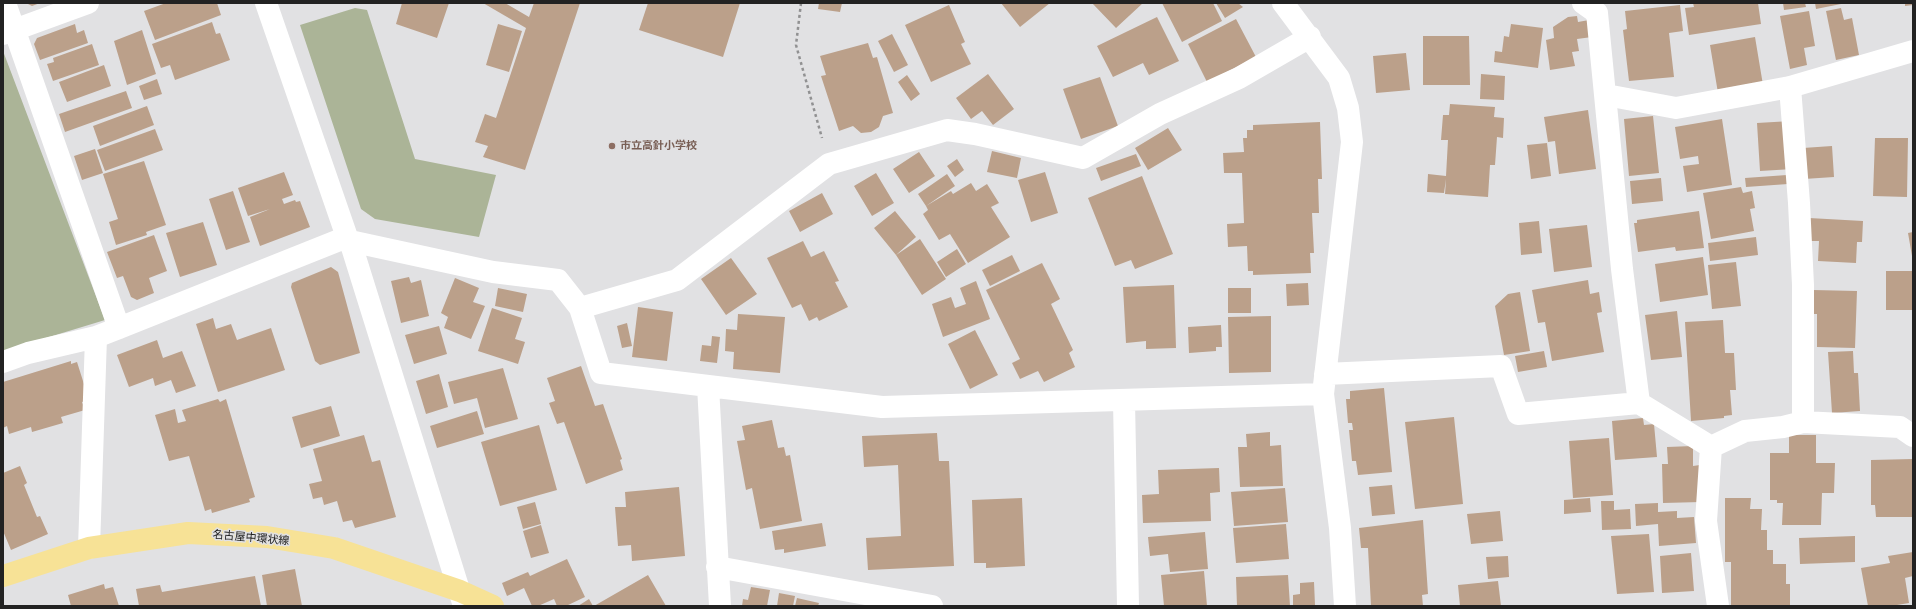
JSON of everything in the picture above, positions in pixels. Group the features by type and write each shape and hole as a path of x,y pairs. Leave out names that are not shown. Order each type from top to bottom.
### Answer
{"main road":[{"name":"名古屋中環状線","path":"3,576 89,548 188,533 267,537 334,548 462,598 493,606"}],"street":[{"path":"5,3 9,32 120,328"},
{"path":"9,32 88,3"},
{"path":"266,3 348,239 462,598"},
{"path":"1583,3 1598,13 1622,269 1639,403"},
{"path":"1287,4 1340,78 1348,108 1352,142 1324,384 1340,528 1345,606"},
{"path":"580,308 677,280 829,164 947,130 1083,158 1160,114 1240,78 1310,37"},
{"path":"1606,95 1676,108 1790,88 1913,52"},
{"path":"1790,88 1803,285 1803,422"},
{"path":"3,362 28,353 96,337 348,239 493,272 558,280 580,308 601,373 882,407 1124,401 1324,384 1501,366 1518,414 1639,403 1711,447"},
{"path":"89,548 96,337"},
{"path":"708,386 720,606"},
{"path":"1124,401 1128,606"},
{"path":"1711,447 1745,431 1783,427 1803,422 1900,427 1913,436"},
{"path":"1711,447 1706,521 1718,606"},
{"path":"717,567 932,606"}],"path":[{"path":"801,3 796,45 829,164"}],"green space":[{"path":"355,8 367,10 415,159 496,175 479,237 375,219 361,209 300,25"},
{"path":"3,51 105,320 3,351"}],"building":[{"path":"26,3 40,3 32,6"},
{"path":"166,3 217,3 221,15 155,40 144,11"},
{"path":"402,3 449,3 437,38 396,24"},
{"path":"483,3 505,3 529,17 534,3 580,3 525,170 483,157 488,146 475,142 485,114 496,118 526,28"},
{"path":"648,3 740,3 723,57 639,30"},
{"path":"819,3 842,3 840,12 818,9"},
{"path":"1001,3 1050,3 1020,27"},
{"path":"1092,3 1143,3 1116,28"},
{"path":"1162,3 1213,3 1222,21 1182,42"},
{"path":"1216,3 1238,3 1243,7 1225,18"},
{"path":"1693,3 1758,3 1761,24 1689,35 1685,8 1694,7"},
{"path":"1783,3 1805,3 1806,7 1784,10"},
{"path":"1815,3 1841,3 1841,4 1816,9"},
{"path":"1905,3 1913,3 1913,5 1905,6"},
{"path":"949,5 965,42 961,44 971,64 931,82 905,25"},
{"path":"1680,5 1683,31 1669,33 1674,77 1629,81 1623,30 1627,29 1625,11"},
{"path":"1841,8 1844,20 1852,18 1859,55 1836,60 1826,11"},
{"path":"1809,11 1815,46 1804,48 1807,65 1790,69 1780,16"},
{"path":"1577,16 1578,22 1589,20 1592,37 1577,39 1579,51 1572,52 1575,66 1550,70 1546,40 1554,38 1553,27 1568,17"},
{"path":"1157,17 1179,61 1149,75 1143,63 1113,77 1097,46"},
{"path":"1236,19 1256,57 1207,82 1188,44"},
{"path":"212,22 216,34 220,33 230,60 175,80 170,65 161,68 152,44"},
{"path":"75,24 77,33 84,30 88,43 40,60 34,44 37,38"},
{"path":"498,24 522,31 509,72 486,65"},
{"path":"1511,24 1543,28 1538,68 1494,62 1495,51 1502,52 1504,36 1509,37"},
{"path":"142,30 156,74 127,85 114,41"},
{"path":"892,34 908,65 894,72 878,41"},
{"path":"1423,36 1469,36 1470,85 1423,85"},
{"path":"1755,37 1763,85 1718,93 1710,45"},
{"path":"868,43 873,58 877,57 893,113 883,116 879,127 871,132 861,133 853,126 839,131 821,76 826,75 820,56"},
{"path":"92,44 99,65 53,81 47,64 54,62 53,58"},
{"path":"1406,53 1410,90 1376,93 1373,56"},
{"path":"104,65 111,86 67,102 59,82"},
{"path":"988,74 1014,109 993,125 982,111 971,119 956,98"},
{"path":"1481,74 1505,76 1504,100 1480,99"},
{"path":"907,75 920,94 911,101 898,82"},
{"path":"1100,77 1118,126 1081,139 1063,89"},
{"path":"157,79 162,94 144,100 139,86"},
{"path":"126,91 132,108 65,132 59,114"},
{"path":"1450,104 1495,107 1494,117 1504,118 1503,138 1497,137 1495,165 1490,165 1488,197 1445,194 1446,179 1444,193 1427,192 1428,174 1446,176 1448,140 1441,140 1443,115 1449,115"},
{"path":"147,106 154,125 100,146 93,126"},
{"path":"1588,110 1596,169 1559,174 1555,141 1548,142 1544,117"},
{"path":"1653,116 1659,173 1629,176 1624,119"},
{"path":"1722,119 1732,185 1687,192 1683,166 1699,164 1698,156 1680,159 1675,127"},
{"path":"1791,121 1793,169 1760,171 1757,123"},
{"path":"1320,122 1322,179 1318,179 1319,213 1312,213 1314,253 1310,253 1311,273 1253,275 1253,271 1248,271 1247,246 1228,247 1227,224 1244,223 1242,173 1224,173 1223,153 1244,152 1243,138 1247,138 1247,130 1253,130 1253,125"},
{"path":"1168,128 1182,150 1148,170 1135,148"},
{"path":"155,129 163,150 105,171 97,150"},
{"path":"1875,138 1908,138 1907,197 1873,196"},
{"path":"1547,143 1551,176 1531,179 1527,145"},
{"path":"1832,146 1834,177 1804,179 1803,148"},
{"path":"95,149 103,173 82,180 74,156"},
{"path":"992,151 1021,158 1017,178 987,172"},
{"path":"919,152 935,176 909,193 893,169"},
{"path":"1136,154 1141,166 1101,181 1096,168"},
{"path":"957,159 964,170 955,177 947,166"},
{"path":"144,161 166,225 146,232 147,235 116,245 109,222 118,219 103,174"},
{"path":"284,172 293,195 282,199 284,204 295,200 296,202 300,201 310,227 260,246 250,217 270,209 248,216 238,188"},
{"path":"1045,172 1058,213 1031,222 1018,180"},
{"path":"876,173 894,203 872,216 854,186"},
{"path":"947,174 955,186 926,206 918,194"},
{"path":"1787,175 1788,184 1746,187 1745,178"},
{"path":"1142,176 1173,254 1135,269 1131,260 1115,266 1088,198"},
{"path":"1661,178 1663,201 1632,204 1630,181"},
{"path":"971,183 976,191 987,184 999,203 991,207 1010,237 968,263 950,234 939,240 923,214 928,210 926,206 951,191 953,194"},
{"path":"1741,187 1743,193 1752,191 1755,208 1750,209 1754,231 1711,239 1703,193"},
{"path":"233,191 250,242 226,250 209,199"},
{"path":"822,193 833,214 800,232 789,211"},
{"path":"895,211 916,237 896,255 874,228"},
{"path":"1699,211 1704,248 1676,251 1675,247 1638,252 1634,223 1637,223 1637,220"},
{"path":"1809,218 1863,221 1862,242 1857,242 1856,263 1818,261 1819,241 1808,241"},
{"path":"1539,221 1542,253 1521,255 1519,223"},
{"path":"203,222 217,265 180,277 166,233"},
{"path":"1587,225 1592,267 1554,272 1549,229"},
{"path":"1913,232 1913,256 1912,256 1908,233"},
{"path":"154,235 167,271 149,278 154,293 137,300 131,297 123,276 117,278 107,252"},
{"path":"1756,237 1758,255 1710,261 1708,243"},
{"path":"920,239 946,279 922,295 896,255"},
{"path":"803,241 811,257 824,251 839,281 835,282 848,307 819,321 817,317 809,321 801,304 792,308 767,258"},
{"path":"957,249 966,264 946,277 937,262"},
{"path":"1012,255 1020,271 990,286 982,270"},
{"path":"1703,257 1708,295 1660,302 1655,264"},
{"path":"731,258 757,294 726,315 701,279"},
{"path":"1736,262 1741,306 1712,309 1708,265"},
{"path":"1042,263 1060,299 1051,304 1073,350 1069,353 1075,367 1044,382 1038,371 1020,379 1012,363 1020,359 986,290"},
{"path":"331,267 338,272 360,353 320,365 315,361 291,287 292,283"},
{"path":"1886,271 1913,271 1913,310 1886,310"},
{"path":"409,277 411,283 421,280 429,316 401,323 391,281"},
{"path":"455,278 479,288 473,302 485,306 471,339 444,328 448,317 441,313"},
{"path":"1588,280 1590,294 1599,292 1602,312 1597,313 1604,352 1552,361 1545,322 1538,323 1532,290"},
{"path":"976,281 990,319 943,337 932,304 951,297 955,308 966,304 960,288"},
{"path":"1308,283 1309,305 1287,306 1286,284"},
{"path":"1174,285 1176,348 1146,349 1146,341 1126,343 1123,287"},
{"path":"498,288 527,294 523,312 495,306"},
{"path":"1228,288 1251,288 1251,313 1228,313"},
{"path":"1813,290 1857,291 1855,348 1817,347 1817,314 1812,314"},
{"path":"1520,292 1530,351 1504,355 1495,306 1508,294"},
{"path":"638,307 673,312 667,361 632,357"},
{"path":"492,308 522,318 515,339 525,342 518,364 478,351"},
{"path":"1677,311 1682,357 1651,360 1645,315"},
{"path":"738,314 785,317 780,373 733,369 734,352 725,351 726,329 737,330"},
{"path":"1271,316 1271,372 1229,373 1228,317"},
{"path":"213,318 216,329 231,324 237,340 271,328 285,370 218,392 196,324"},
{"path":"1723,320 1725,353 1734,353 1736,390 1730,390 1732,415 1724,416 1724,418 1691,421 1685,322"},
{"path":"627,323 632,346 622,348 617,326"},
{"path":"1221,325 1222,347 1216,347 1216,351 1189,353 1188,327"},
{"path":"439,326 447,354 414,364 405,335"},
{"path":"975,330 998,375 970,389 948,344"},
{"path":"712,336 720,337 717,363 700,361 702,345 711,346"},
{"path":"157,340 163,358 182,351 196,386 176,393 171,380 155,386 153,378 129,387 117,355"},
{"path":"1544,351 1547,367 1518,372 1515,356"},
{"path":"1853,351 1854,373 1858,373 1860,411 1832,413 1828,352"},
{"path":"71,361 71,364 77,362 89,400 82,402 85,410 61,417 63,423 32,432 31,427 9,434 7,426 3,428 3,382"},
{"path":"581,366 595,406 603,404 622,459 620,460 623,470 586,484 564,422 557,424 549,403 555,401 547,378"},
{"path":"503,368 518,419 485,428 477,398 454,404 448,382"},
{"path":"439,374 448,407 426,414 416,381"},
{"path":"1384,388 1392,472 1358,475 1356,461 1352,461 1349,430 1353,430 1352,423 1348,423 1346,399 1350,399 1350,391"},
{"path":"218,399 220,402 226,399 255,497 249,499 250,502 212,513 211,509 205,511 189,456 169,461 155,415 175,409 178,423 186,421 182,410"},
{"path":"331,406 340,436 301,448 292,417"},
{"path":"477,411 484,434 437,448 430,426"},
{"path":"1454,417 1463,504 1415,509 1405,422"},
{"path":"1643,418 1644,425 1654,424 1657,457 1615,460 1612,421"},
{"path":"772,420 778,448 784,447 786,456 790,455 802,521 760,529 752,488 746,490 737,441 745,440 742,426"},
{"path":"539,425 557,490 500,506 481,442"},
{"path":"1270,432 1270,446 1281,445 1283,486 1240,487 1238,447 1247,447 1246,434"},
{"path":"937,433 939,461 949,461 954,566 868,570 866,538 901,536 898,465 864,467 862,436"},
{"path":"364,435 372,462 380,460 396,517 355,528 352,520 343,522 337,501 324,505 322,497 313,499 309,484 322,481 313,449"},
{"path":"1789,435 1816,435 1816,463 1835,463 1834,493 1822,493 1821,525 1782,525 1783,503 1777,503 1777,500 1770,500 1770,453 1789,453"},
{"path":"1609,438 1613,495 1573,498 1569,441"},
{"path":"1693,446 1693,466 1700,465 1701,502 1663,503 1662,464 1668,464 1667,447"},
{"path":"1913,459 1913,517 1876,517 1875,505 1871,505 1871,460"},
{"path":"20,466 27,483 24,485 37,517 40,516 48,534 11,550 3,531 3,473"},
{"path":"1219,468 1220,492 1210,493 1211,521 1143,523 1142,495 1159,494 1158,470"},
{"path":"1392,485 1395,514 1372,516 1369,487"},
{"path":"679,487 685,556 632,561 631,545 618,546 615,507 626,507 625,492"},
{"path":"1285,488 1288,522 1234,526 1231,492"},
{"path":"1022,498 1025,566 986,568 986,563 974,563 972,500"},
{"path":"1590,498 1591,512 1564,514 1564,500"},
{"path":"1725,498 1751,498 1750,509 1762,509 1761,530 1767,530 1767,550 1773,550 1773,564 1786,564 1786,584 1790,584 1790,606 1731,605 1731,562 1725,562"},
{"path":"1601,501 1614,501 1614,510 1630,509 1631,529 1602,530"},
{"path":"535,502 541,524 523,529 517,507"},
{"path":"1658,503 1658,512 1677,511 1677,518 1694,517 1696,543 1659,546 1658,524 1636,526 1635,504"},
{"path":"1500,511 1503,541 1471,544 1467,514"},
{"path":"1423,520 1428,594 1422,595 1423,606 1371,606 1368,548 1361,548 1359,528"},
{"path":"822,523 826,546 784,553 784,549 775,550 772,531"},
{"path":"1286,524 1289,559 1236,563 1233,528"},
{"path":"541,525 549,553 531,558 523,531"},
{"path":"1205,532 1208,569 1170,572 1168,554 1150,556 1148,537"},
{"path":"1649,534 1654,592 1617,594 1611,536"},
{"path":"1855,536 1855,562 1800,564 1799,538"},
{"path":"1913,552 1913,576 1905,578 1909,603 1891,606 1868,606 1861,568 1890,563 1888,556"},
{"path":"1691,553 1694,591 1662,593 1660,556"},
{"path":"1508,556 1509,577 1488,579 1486,557"},
{"path":"567,559 585,597 566,606 557,606 554,599 538,606 532,606 524,588 507,596 502,583 528,572 530,576"},
{"path":"295,569 302,606 267,606 262,575"},
{"path":"1204,571 1207,606 1164,606 1161,575"},
{"path":"648,575 666,606 594,606"},
{"path":"1288,575 1290,606 1237,606 1236,577"},
{"path":"255,576 261,606 139,606 136,589 160,585 162,592"},
{"path":"1498,581 1501,606 1460,606 1458,585"},
{"path":"1314,582 1315,605 1293,606 1293,595 1300,594 1300,583"},
{"path":"104,584 105,589 113,587 119,606 71,606 68,595"},
{"path":"751,587 770,590 767,606 742,606 743,599 748,600"},
{"path":"779,593 795,596 793,606 777,606"},
{"path":"797,598 819,603 818,606 795,606"},
{"path":"589,599 593,606 578,606"}],"place":[{"name":"市立高針小学校","path":"612,146"}]}
